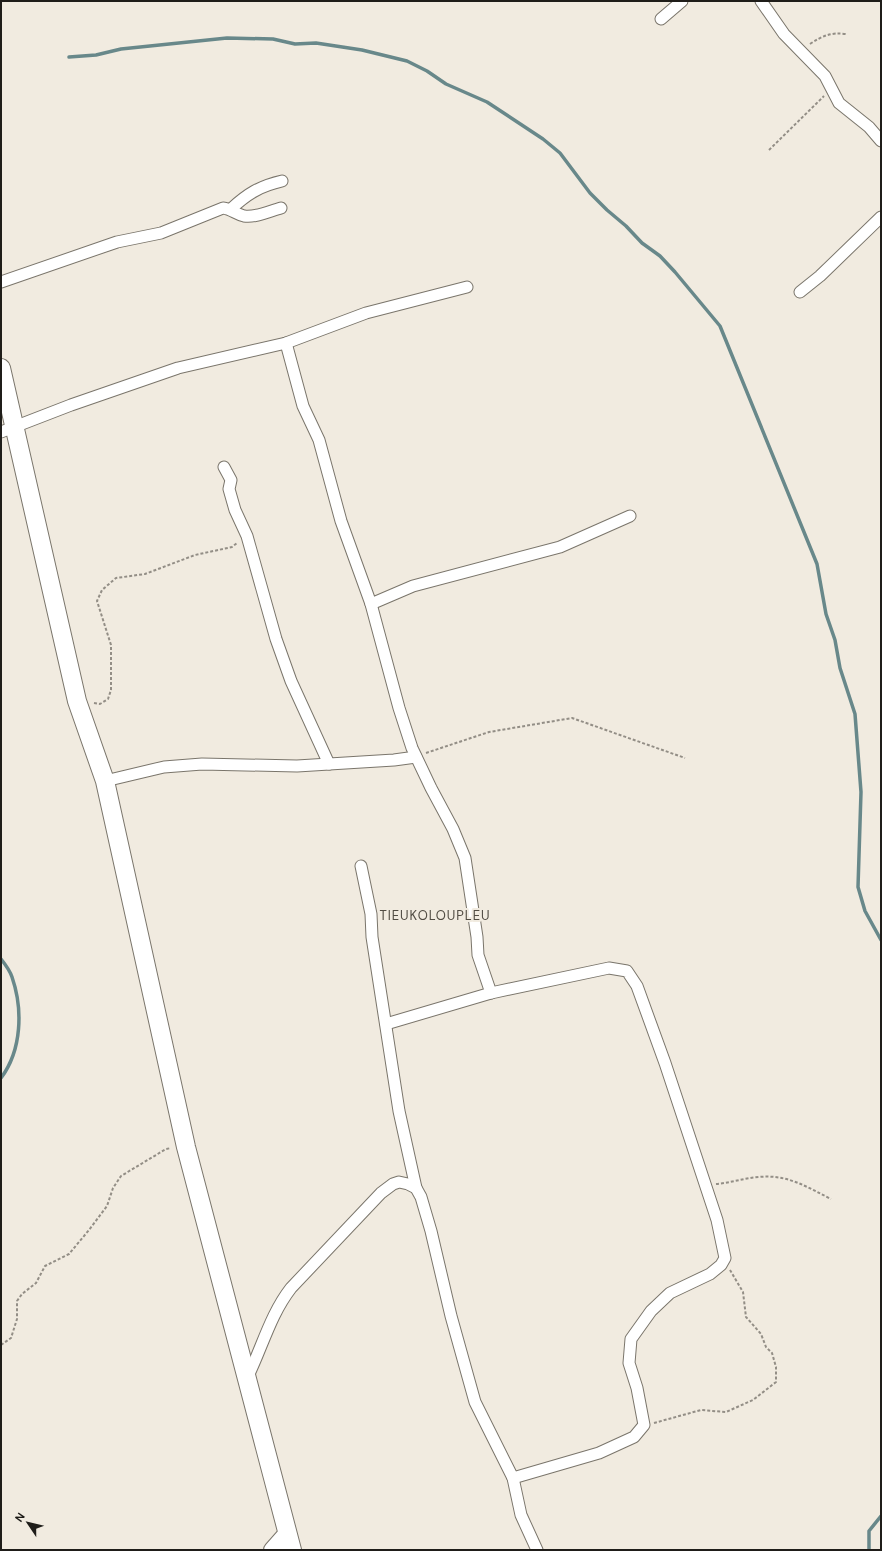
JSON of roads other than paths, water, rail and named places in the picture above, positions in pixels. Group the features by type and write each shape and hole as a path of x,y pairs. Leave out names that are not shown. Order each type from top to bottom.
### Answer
{"main road":[{"path":"1,368 8,430 77,702 106,781 186,1147 292,1550"}],"street":[{"path":"661,19 682,1"},
{"path":"761,1 784,34 825,76 839,103 869,127 881,141"},
{"path":"231,210 246,195 270,184 282,181"},
{"path":"1,282 117,242 161,233 223,208 231,210 235,213 251,216 281,208"},
{"path":"800,292 820,276 881,217"},
{"path":"8,430 71,405 178,368 286,343 366,312 467,287"},
{"path":"286,343 303,406 319,440 341,521 371,604 399,708 416,757 447,816 465,858 477,937 478,955 491,993"},
{"path":"224,467 231,480 229,489 235,510 247,536 276,639 290,681 329,764"},
{"path":"371,604 413,586 560,547 630,516"},
{"path":"106,781 164,767 202,764 297,766 416,757"},
{"path":"361,866 371,914 372,936 399,1111 416,1188 421,1197 432,1231 434,1249 451,1316 460,1341 475,1402 513,1478 521,1515 537,1550"},
{"path":"386,1024 491,993 609,968 627,972 637,986 666,1063 703,1181 717,1220 725,1258 721,1265 710,1274 670,1293 651,1311 631,1339 629,1364 637,1388 644,1425 634,1437 599,1453 513,1478"},
{"path":"247,1378 272,1316 291,1288 381,1193 393,1184 399,1182 416,1188"},
{"path":"272,1550 288,1533"}],"waterway":[{"path":"69,57 96,55 121,49 227,38 273,39 295,44 316,43 362,50 407,61 427,71 446,84 487,102 543,139 560,153 590,193 642,243 660,256 675,272 720,326 817,564 826,614 835,640 840,668 855,714 861,792 858,887 865,911 881,940"},
{"path":"1,959 9,970 16,989 19,1016 17,1042 8,1067 1,1078"},
{"path":"869,1550 869,1531 881,1516"}],"district":[{"name":"TIEUKOLOUPLEU","path":"435,915"}]}
